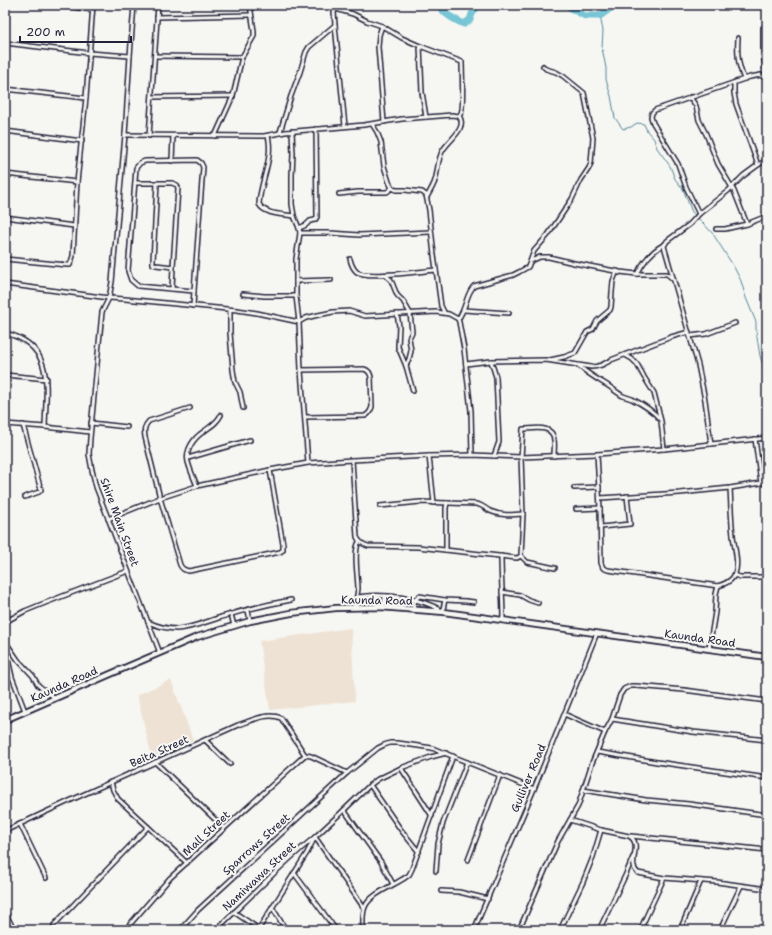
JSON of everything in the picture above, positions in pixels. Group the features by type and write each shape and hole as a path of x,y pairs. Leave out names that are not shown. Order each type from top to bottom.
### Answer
{"main road":[{"name":"Kaunda Road","path":"5,720 197,638 250,621 291,613 336,608 382,607 444,612 767,657"}],"street":[{"path":"60,5 92,10"},
{"path":"5,259 70,265 73,256 77,182 86,98 93,5"},
{"name":"Shire Main Street","path":"134,5 125,135 112,282 109,298 102,312 89,454 96,487 160,653"},
{"path":"149,136 158,5"},
{"path":"215,136 233,96 242,57 254,36 250,5"},
{"path":"345,126 335,25 334,12 336,9 354,14 367,21 382,26 402,38 462,62 462,106 459,116"},
{"path":"157,17 251,16"},
{"path":"280,132 306,52 335,25"},
{"path":"382,26 379,35 378,48 384,122"},
{"path":"763,28 763,54 767,76"},
{"path":"738,38 737,53 744,79"},
{"path":"5,43 89,53 130,56"},
{"path":"420,46 422,92 426,117"},
{"path":"155,56 242,57"},
{"path":"458,319 464,310 470,289 474,286 519,272 528,267 534,251 548,235 572,199 590,166 593,138 584,93 563,76 546,69 543,66"},
{"path":"699,214 686,187 678,164 653,123 651,117 652,113 655,110 690,97 744,79 759,75 763,76 767,80"},
{"path":"734,83 736,104 758,165"},
{"path":"5,89 86,98"},
{"path":"152,97 233,96"},
{"path":"690,97 696,106 699,120 718,164 734,191 747,224"},
{"path":"125,135 268,136 280,132 372,124 426,117 452,115 459,116"},
{"path":"427,197 436,179 438,162 442,152 460,128 462,122 459,116"},
{"path":"372,124 382,142 384,166 392,188 396,190 422,192 427,197 441,306 444,312"},
{"path":"299,228 306,225 310,221 315,220 317,217 316,129"},
{"path":"5,131 82,141"},
{"path":"292,131 293,154 291,194 294,216 300,233 297,253 296,296 308,463"},
{"path":"172,161 173,136"},
{"path":"268,136 268,161 259,204 267,211 294,216"},
{"path":"193,306 203,167 197,160 145,161 140,163 136,168 128,271 129,275 131,280 138,286 194,291"},
{"path":"637,274 640,268 658,248 690,224 699,214 732,187 742,176 767,160"},
{"path":"5,174 77,182"},
{"path":"157,183 153,264 173,267"},
{"path":"135,184 172,183 177,186 172,289"},
{"path":"339,194 358,192 387,192 392,188"},
{"path":"716,229 725,229 747,224 767,216"},
{"path":"5,217 74,226"},
{"path":"300,233 359,235 431,232"},
{"path":"665,244 673,279 703,386 711,444"},
{"path":"531,261 540,257 549,257 619,272 663,274 670,276 673,279"},
{"path":"350,259 355,270 362,275 385,275 436,270"},
{"path":"466,364 491,361 546,360 573,354 577,351 588,332 593,329 597,321 611,308 613,281 619,272"},
{"path":"385,275 391,280 396,293 410,313 412,332 409,338 411,351 406,366"},
{"path":"296,281 331,280"},
{"path":"5,284 109,298 257,313 299,322 306,318 333,312 349,311 365,316 444,312 458,319 463,340 471,411 472,455"},
{"path":"243,294 264,296 296,296"},
{"path":"230,310 233,370 243,408"},
{"path":"464,310 509,313"},
{"path":"397,314 399,326 398,347 406,366 413,391"},
{"path":"546,360 579,366 602,366 625,354 671,337 689,334 706,334 735,323"},
{"path":"5,334 28,343 39,355 43,363 47,379 45,427"},
{"path":"625,354 637,364 656,398 661,421 664,449"},
{"path":"491,361 496,377 499,442 494,456"},
{"path":"579,366 595,379 647,408 661,421"},
{"path":"301,370 364,369 370,372 371,377 372,407 371,411 365,416 305,417"},
{"path":"5,376 47,379"},
{"path":"190,408 157,418 145,425 144,429 160,498 180,565 185,570 189,571 280,552 283,550 284,544 270,470"},
{"path":"197,486 188,462 188,452 194,440 216,422 221,414"},
{"path":"91,423 127,427"},
{"path":"5,424 90,432"},
{"path":"23,426 41,490 25,497"},
{"path":"521,556 523,514 521,457 522,429 545,428 549,430 554,438 554,456"},
{"path":"108,519 160,498 197,486 308,463 429,456 472,455 521,457 596,454 664,449 767,438"},
{"path":"755,439 761,483"},
{"path":"188,458 250,440"},
{"path":"596,454 600,498 601,563 603,568 608,570 718,586 730,581 736,568 730,488"},
{"path":"429,456 434,503"},
{"path":"352,460 357,537 359,542 357,547 356,564 358,584 355,607"},
{"path":"600,498 680,493 730,488 767,482"},
{"path":"574,488 599,487"},
{"path":"601,527 630,524 627,496"},
{"path":"380,506 420,502 447,503 480,505 504,515 523,514"},
{"path":"446,550 447,503"},
{"path":"576,509 600,508"},
{"path":"359,542 368,546 408,546 518,558 521,556"},
{"path":"501,556 503,620"},
{"path":"521,556 528,562 555,568"},
{"path":"5,622 25,611 128,571"},
{"path":"734,575 740,577 767,577"},
{"path":"709,649 718,586"},
{"path":"502,592 520,595 538,603"},
{"path":"370,596 382,607 385,596"},
{"path":"357,597 385,596 405,598 436,607 444,612"},
{"path":"413,609 415,600 419,596 474,602"},
{"path":"148,622 167,628 179,629 231,614 291,600"},
{"path":"444,612 443,609 445,600"},
{"path":"248,610 250,621"},
{"path":"231,614 234,626"},
{"name":"Gulliver Road","path":"474,930 534,789 597,633"},
{"path":"5,641 40,687 56,698"},
{"path":"5,646 12,677 25,712"},
{"path":"519,930 558,841 578,806 589,772 624,689 631,686 636,686 684,690 767,701"},
{"path":"564,714 605,732"},
{"name":"Beita Street","path":"5,831 238,725 263,717 276,716 281,718 305,755"},
{"path":"612,720 693,732 767,740"},
{"path":"205,740 230,764"},
{"name":"Sparrows Street","path":"180,930 198,910 347,774 378,748 384,745 398,743 432,748 534,789"},
{"path":"597,752 767,778"},
{"name":"Namiwawa Street","path":"216,930 273,874 370,785 401,768 430,757 446,753"},
{"path":"305,755 311,756 347,774"},
{"name":"Mall Street","path":"125,930 163,885 305,755"},
{"path":"364,908 379,893 393,884 403,880 412,869 453,756"},
{"path":"155,762 224,828"},
{"path":"436,871 438,844 443,823 467,762"},
{"path":"401,768 432,816"},
{"path":"468,860 500,775"},
{"path":"111,782 118,799 187,863"},
{"path":"370,785 401,830 419,852"},
{"path":"583,790 639,799 689,804 767,815"},
{"path":"344,810 381,862 393,884"},
{"path":"570,820 602,830 629,836 767,850"},
{"path":"20,824 46,878"},
{"path":"54,925 148,827"},
{"path":"560,930 583,882 602,830"},
{"path":"629,836 633,838 635,842 633,865 635,872 664,878 767,889"},
{"path":"234,912 258,929 307,853 315,837 364,908 363,930"},
{"path":"599,930 626,874 635,850"},
{"path":"294,873 336,930"},
{"path":"640,930 664,878"},
{"path":"680,930 701,881"},
{"path":"720,930 742,886"},
{"path":"441,891 459,892 488,898"},
{"path":"272,907 286,930"},
{"path":"5,912 14,930"},
{"path":"761,930 767,919"}],"shaded area":[{"path":"351,628 355,701 270,710 259,641"},
{"path":"171,680 193,740 152,758 137,695"}],"waterway":[{"path":"439,5 446,14 464,24 470,20 472,14 479,5"},
{"path":"568,5 585,16 600,16 615,5"},
{"path":"600,16 603,31 602,48 606,68 606,79 615,118 623,129 631,127 637,123 644,124 647,131 654,139 657,148 670,166 675,179 683,189 692,212 713,234 734,267 741,281 756,322 760,356 764,368"}]}
